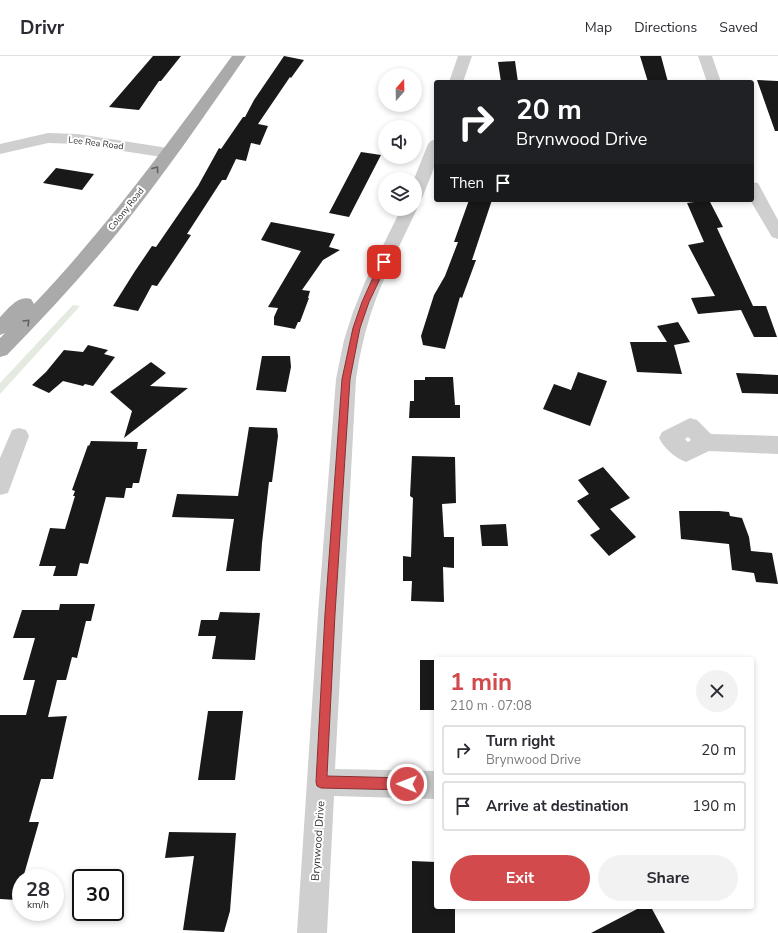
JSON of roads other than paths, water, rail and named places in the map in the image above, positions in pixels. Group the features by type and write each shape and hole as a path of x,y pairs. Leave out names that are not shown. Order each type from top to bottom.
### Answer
{"main road":[{"name":"Colony Road","path":"0,350 33,317 93,250 132,203 161,152 225,56"},
{"name":"Colony Road","path":"0,328 20,309 81,244 120,197 161,152 239,56"}],"street":[{"path":"457,80 465,56"},
{"path":"706,56 713,80"},
{"name":"Lee Rea Road","path":"0,149 48,138 78,139 161,152"},
{"path":"422,179 434,149"},
{"path":"754,191 765,213 778,233"},
{"name":"Brynwood Drive","path":"312,933 331,598 346,379 357,328 366,302 406,216"},
{"path":"0,486 19,436"},
{"path":"706,442 778,446"},
{"path":"321,782 434,785"}]}
